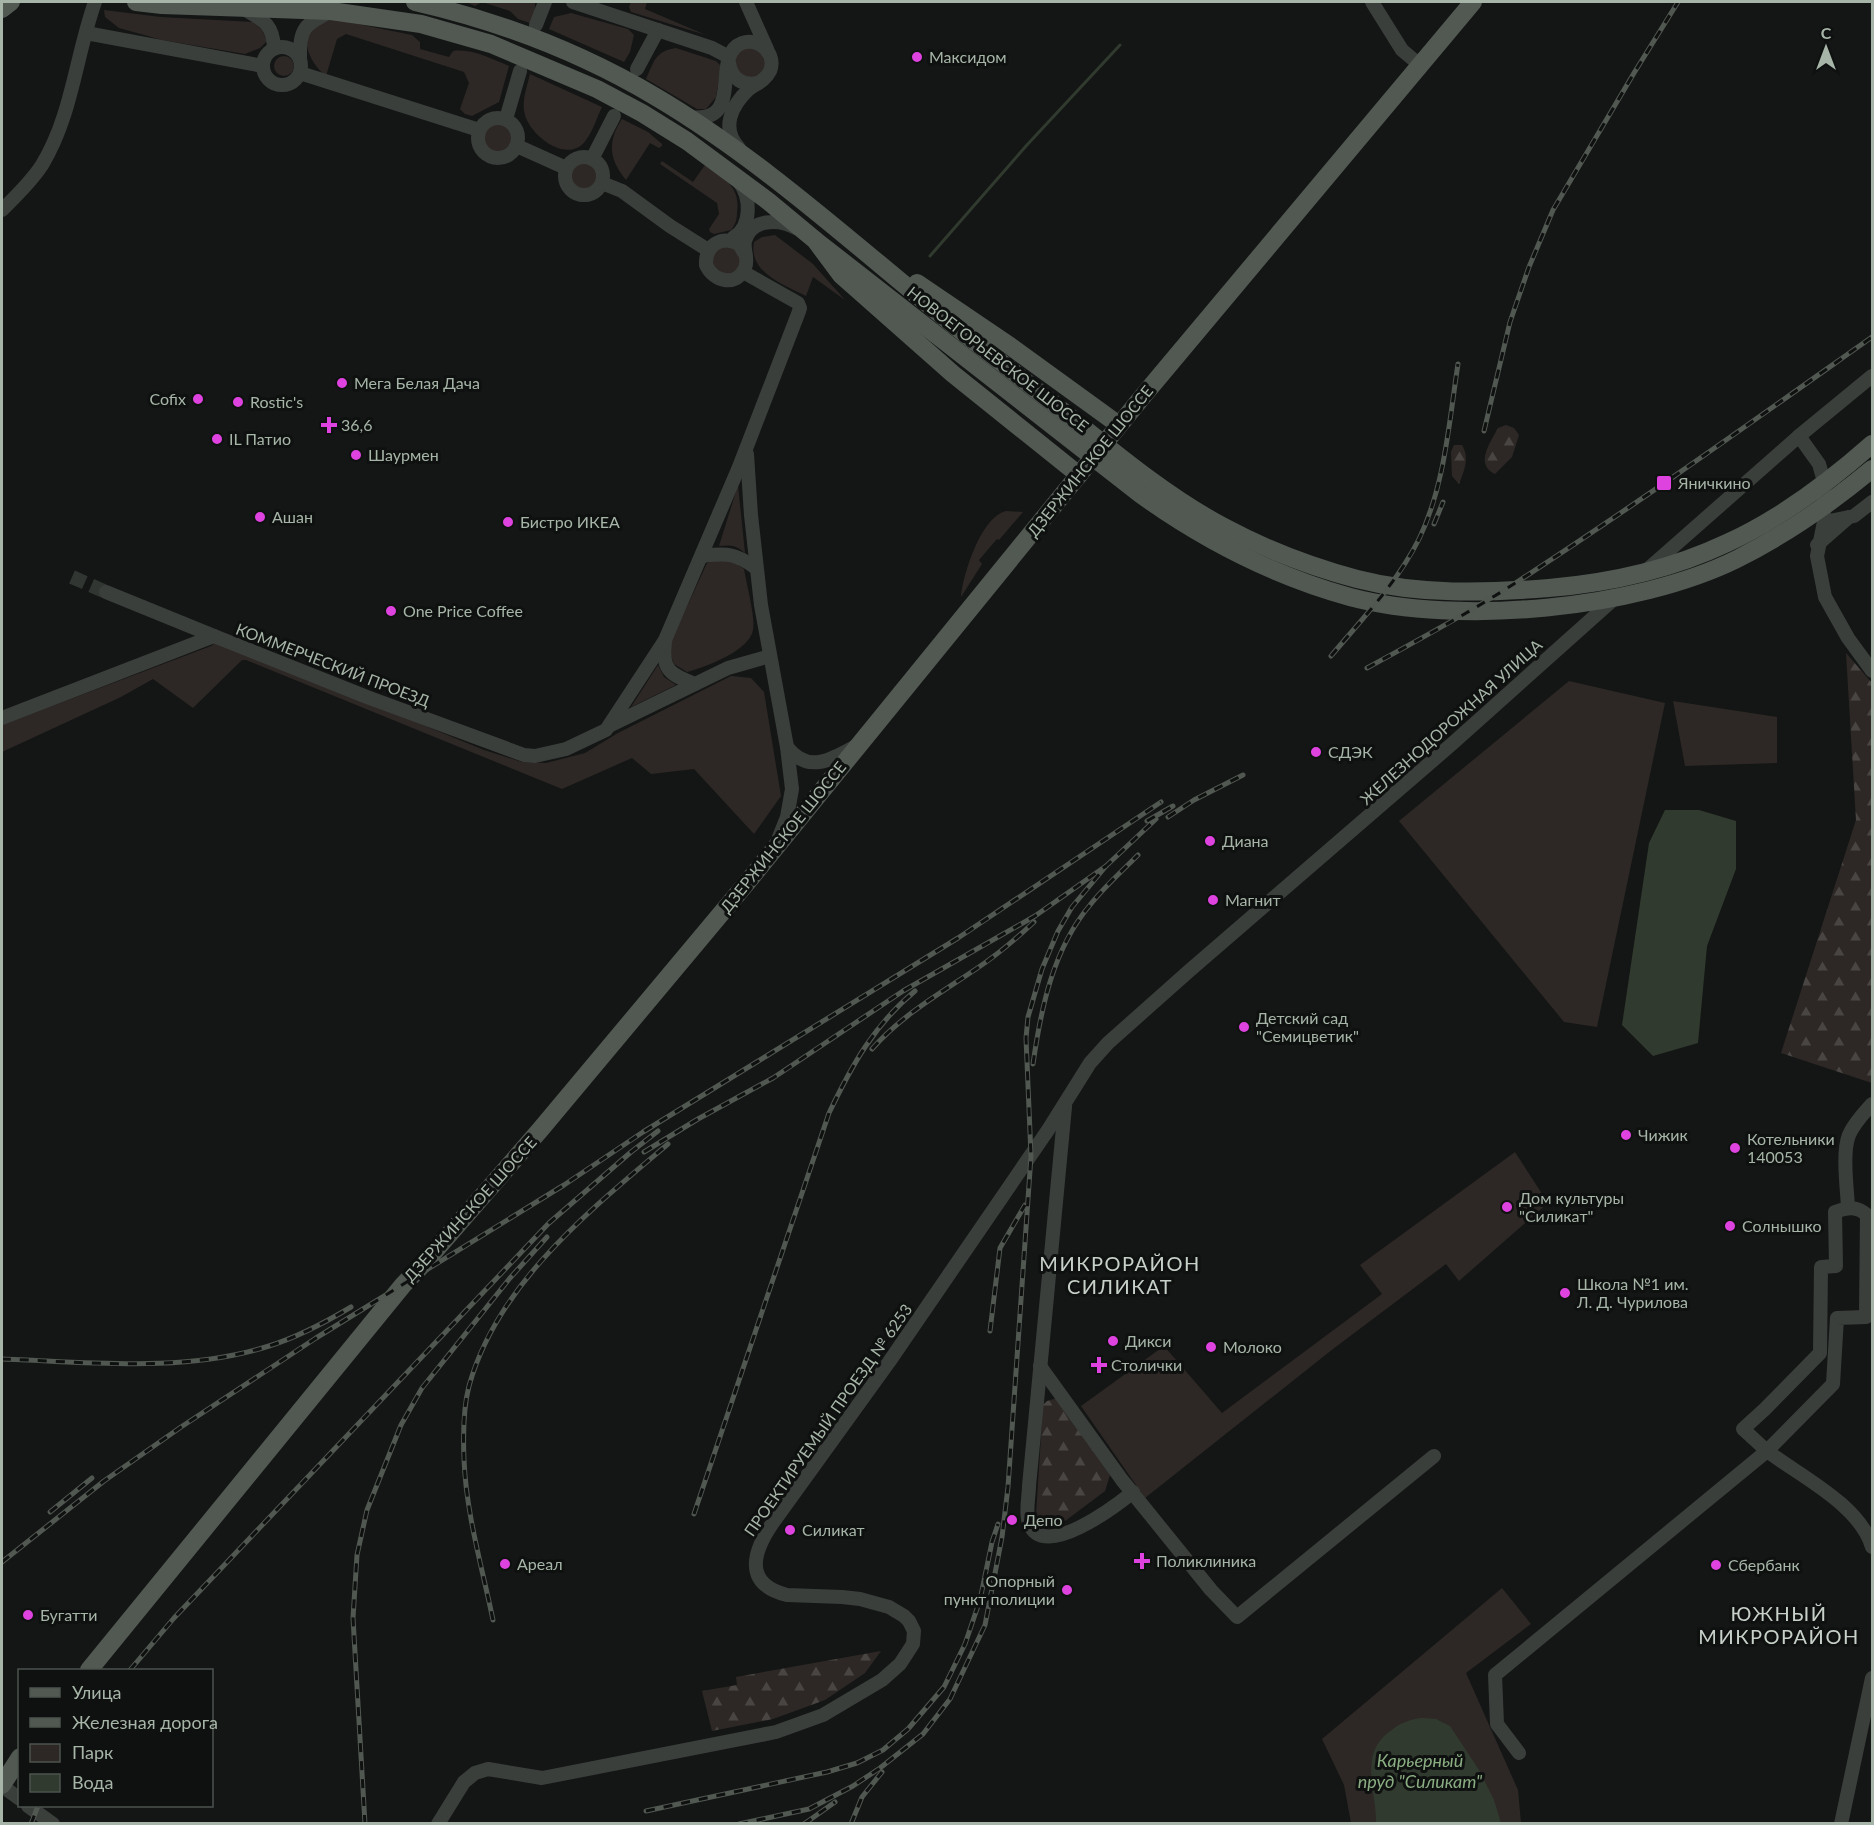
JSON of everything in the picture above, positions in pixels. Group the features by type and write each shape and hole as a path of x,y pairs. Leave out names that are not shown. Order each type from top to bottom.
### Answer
{"main road":[{"path":"2,9 11,2"},
{"name":"НОВОЕГОРЬЕВСКОЕ ШОССЕ","path":"136,2 244,9 331,11 421,24 490,44 597,89 642,113 730,172 811,237 1159,485 1224,527 1328,571 1387,586 1419,590 1476,592 1601,582 1656,568 1728,543 1767,521 1839,473 1872,444"},
{"name":"НОВОЕГОРЬЕВСКОЕ ШОССЕ","path":"415,2 479,19 555,47 654,96 689,117 822,216 932,308 1140,494 1189,528 1216,543 1273,569 1323,588 1373,602 1406,607 1457,610 1540,607 1604,600 1661,586 1736,560 1776,537 1849,489 1872,469"},
{"name":"ДЗЕРЖИНСКОЕ ШОССЕ","path":"91,1669 403,1285 532,1139 771,852 1119,425 1473,2"},
{"path":"822,216 968,316 1119,425"},
{"path":"811,237 842,275 953,374 1079,475"},
{"path":"1037,441 1066,458 1078,456 1090,449 1098,434 1098,424 1094,414 1077,396"},
{"path":"2,1785 18,1759"}],"street":[{"path":"2,210 27,185 51,147 69,97 96,2"},
{"path":"455,2 479,19"},
{"path":"536,26 544,2"},
{"path":"573,2 712,48 729,60 730,71 735,78 750,84 758,82"},
{"path":"1372,2 1402,50 1421,66"},
{"path":"740,44 749,27 748,6"},
{"path":"748,6 770,54 770,71 732,109 728,128 735,144 751,162"},
{"path":"244,9 268,26 273,36 274,48"},
{"path":"300,57 289,47 274,48 268,52 262,66 264,74 270,81 277,84 291,83 300,73 302,65 300,57 302,33 307,25 331,11"},
{"path":"90,17 109,33 120,38"},
{"path":"637,69 658,30"},
{"path":"86,33 262,66"},
{"path":"689,117 705,118 717,111 724,92 729,60 735,47 748,41 757,42 770,54"},
{"path":"506,119 520,71"},
{"path":"300,73 480,130"},
{"path":"592,159 614,116"},
{"path":"498,117 506,119 513,123 517,130 518,146 506,157 490,157 479,145 480,130 484,123 491,119 498,117"},
{"path":"518,146 566,168"},
{"path":"585,156 592,159 602,169 602,183 592,194 579,195 568,187 564,175 566,168 577,158 585,156"},
{"path":"730,172 746,193 748,210 743,229 739,234 718,241 708,250 706,265 715,278 728,281 743,272 746,264 745,246 748,235 756,226 783,222 811,237"},
{"path":"602,183 622,191 708,250"},
{"path":"724,240 739,244 746,256"},
{"name":"КОММЕРЧЕСКИЙ ПРОЕЗД","path":"2,718 214,636 398,709 524,755 535,756 566,749 587,740 610,726 665,640 747,448 800,308 798,303 743,272"},
{"name":"ЖЕЛЕЗНОДОРОЖНАЯ УЛИЦА","path":"1065,1105 1074,1085 1108,1044 1453,743 1799,436 1872,376"},
{"path":"1799,436 1819,464 1823,478 1824,522 1817,545 1818,567 1825,597 1848,638 1872,670"},
{"path":"747,448 756,568 787,747 792,789 782,833 771,852"},
{"path":"1824,522 1854,516 1872,502"},
{"path":"1817,545 1848,517"},
{"path":"702,556 731,554 742,558 756,568"},
{"path":"106,591 214,636"},
{"path":"665,640 663,654 668,668 674,675 696,684"},
{"path":"610,726 728,668 770,656"},
{"path":"787,747 802,761 819,763 840,755 860,743"},
{"path":"1848,1207 1846,1156 1848,1136 1872,1104"},
{"path":"1065,1105 1028,1505 1030,1525 1035,1532 1043,1535 1065,1533 1081,1528 1133,1492"},
{"name":"ПРОЕКТИРУЕМЫЙ ПРОЕЗД № 6253","path":"438,1824 464,1782 475,1773 488,1769 542,1778 776,1732 830,1711 882,1680 900,1665 914,1637 912,1626 904,1616 889,1607 860,1599 787,1595 776,1592 763,1585 757,1574 756,1552 772,1524 890,1362 1065,1105"},
{"path":"1520,1753 1497,1724 1495,1676 1767,1451 1833,1384 1837,1318 1866,1317 1868,1215 1857,1208 1848,1207 1835,1212 1836,1266 1821,1267 1820,1353 1743,1429 1767,1451 1829,1493 1860,1524 1870,1538 1872,1547"},
{"path":"1040,1366 1133,1492 1211,1590 1237,1617 1434,1456"},
{"path":"1841,1824 1866,1738 1872,1678"},
{"path":"2,1785 18,1797"},
{"path":"29,1807 53,1824"}],"green space":[{"path":"466,2 482,2 475,6"},
{"path":"482,2 535,2 535,12 530,23 518,19 510,11"},
{"path":"631,2 647,2 645,9 706,35 631,12 629,7"},
{"path":"104,10 161,17 253,22 262,30 267,41 260,48 245,54 162,40 119,28 105,17"},
{"path":"571,13 628,29 634,35 630,52 624,62 549,29 554,17"},
{"path":"333,19 412,35 420,42 420,49 449,57 453,51 467,51 509,66 499,102 472,116 465,114 460,109 469,83 464,72 346,34 337,39 326,76 312,60 307,42 308,34 313,27"},
{"path":"752,47 766,58 766,70 757,78 740,76 734,60 741,50"},
{"path":"676,48 716,61 721,66 716,97 706,109 697,109 646,79 659,55"},
{"path":"284,56 291,59 294,66 291,73 284,76 277,73 274,66 277,59"},
{"path":"530,74 602,107 593,128 579,147 570,150 561,149 551,145 535,132 525,115 524,105"},
{"path":"622,119 648,132 662,144 659,148 650,143 626,180 616,165 612,150 614,135"},
{"path":"499,123 510,127 514,138 510,149 499,153 488,149 484,138 488,127"},
{"path":"583,161 593,165 597,175 593,185 583,189 573,185 569,175 573,165"},
{"path":"662,161 693,182 705,165 730,184 738,204 735,224 731,230 714,234 710,232 709,229 719,214 717,203 660,164"},
{"path":"775,235 813,264 845,300 813,277 806,296 762,270 754,253 754,242 762,237"},
{"path":"726,246 736,250 740,260 736,270 726,274 716,270 712,260 716,250"},
{"path":"1506,425 1514,428 1519,435 1512,457 1495,474 1486,465 1486,452 1498,428"},
{"path":"1454,445 1462,445 1466,455 1459,484 1452,476 1451,452"},
{"path":"738,485 745,553 733,546 719,546"},
{"path":"1006,511 1023,512 979,560 982,564 961,597 965,575 981,535 997,515"},
{"path":"719,559 733,561 744,569 752,609 753,630 744,645 726,657 687,672 674,664 668,648 707,563"},
{"path":"218,641 484,750 522,762 546,763 585,753 618,733 731,676 751,678 764,692 781,796 754,834 694,769 651,774 632,758 562,789 246,660 242,660 193,708 153,679 121,697 2,752 2,725 211,646"},
{"path":"1846,653 1872,683 1872,1083 1781,1053 1856,820"},
{"path":"658,665 664,677 676,685 631,707"},
{"path":"1569,681 1665,703 1597,1027 1564,1022 1399,821"},
{"path":"1673,701 1777,717 1777,763 1685,766"},
{"path":"1515,1152 1548,1203 1459,1281 1446,1264 1333,1349 1145,1498 1081,1406 1164,1346 1222,1413 1382,1294 1360,1265"},
{"path":"1058,1398 1110,1475 1105,1491 1065,1521 1050,1529 1042,1527 1036,1516 1043,1405 1047,1401"},
{"path":"1502,1588 1531,1624 1466,1673 1518,1790 1521,1823 1351,1823 1344,1785 1322,1739"},
{"path":"881,1651 865,1673 825,1700 773,1719 712,1731 702,1691 737,1685 736,1677"}],"water":[{"path":"1665,810 1699,810 1736,821 1736,869 1707,946 1698,1043 1653,1056 1622,1025 1649,843"},
{"name":"Карьерный пруд \"Силикат\"","path":"1422,1718 1436,1719 1450,1726 1479,1770 1494,1800 1501,1823 1376,1823 1371,1775 1374,1752 1380,1741 1400,1724"}],"waterway":[{"path":"930,256 1026,146 1120,45"}],"tunnel":[{"path":"72,577 106,592"}],"railway":[{"path":"1484,431 1510,322 1529,267 1553,210 1678,2"},
{"path":"1367,668 1464,615 1565,551 1872,337"},
{"path":"1331,656 1390,586 1419,539 1435,497 1440,475 1449,431 1458,364"},
{"path":"1434,524 1443,502"},
{"path":"1168,817 1194,800 1243,775"},
{"path":"2,1562 104,1481 316,1338 564,1185 643,1132 958,938 1161,802"},
{"path":"1147,821 1173,806"},
{"path":"739,1824 809,1809 853,1786 923,1734 950,1699 985,1625 1002,1537 1008,1487 1031,1156 1026,1038 1028,1017 1042,969 1058,931 1072,907 1106,866 1156,819"},
{"path":"1033,1064 1045,1001 1058,960 1067,941 1077,922 1095,898 1138,855"},
{"path":"644,1152 773,1078 903,991 1035,916 1106,866"},
{"path":"872,1049 908,1015 991,958 1034,922"},
{"path":"694,1514 829,1113 846,1078 865,1047 900,1004 915,991"},
{"path":"131,1669 174,1618 549,1223 658,1131"},
{"path":"493,1620 471,1520 464,1459 467,1395 482,1349 501,1314 550,1252 608,1195 668,1144"},
{"path":"990,1331 1000,1248 1025,1205"},
{"path":"365,1824 353,1618 357,1555 367,1510 401,1425 422,1388 510,1278 547,1237"},
{"path":"2,1359 136,1364 204,1360 269,1346 312,1329 351,1307"},
{"path":"50,1512 92,1478"},
{"path":"646,1811 827,1772 857,1763 883,1750 908,1729 944,1687 965,1644 980,1600 998,1524"},
{"path":"851,1824 862,1797 882,1772"},
{"path":"804,1824 835,1802"},
{"path":"31,1824 38,1807"}],"place":[{"name":"Максидом","path":"917,57"},
{"name":"Мега Белая Дача","path":"342,383"},
{"name":"Cofix","path":"198,399"},
{"name":"Rostic's","path":"238,402"},
{"name":"36,6","path":"329,425"},
{"name":"IL Патио","path":"217,439"},
{"name":"Шаурмен","path":"356,455"},
{"name":"Яничкино","path":"1664,483"},
{"name":"Ашан","path":"260,517"},
{"name":"Бистро ИКЕА","path":"508,522"},
{"name":"One Price Coffee","path":"391,611"},
{"name":"СДЭК","path":"1316,752"},
{"name":"Диана","path":"1210,841"},
{"name":"Магнит","path":"1213,900"},
{"name":"Детский сад \"Семицветик\"","path":"1244,1027"},
{"name":"Чижик","path":"1626,1135"},
{"name":"Котельники 140053","path":"1735,1148"},
{"name":"Дом культуры \"Силикат\"","path":"1507,1207"},
{"name":"Солнышко","path":"1730,1226"},
{"name":"Школа №1 им. Л. Д. Чурилова","path":"1565,1293"},
{"name":"Дикси","path":"1113,1341"},
{"name":"Молоко","path":"1211,1347"},
{"name":"Столички","path":"1099,1365"},
{"name":"Депо","path":"1012,1520"},
{"name":"Силикат","path":"790,1530"},
{"name":"Поликлиника","path":"1142,1561"},
{"name":"Ареал","path":"505,1564"},
{"name":"Сбербанк","path":"1716,1565"},
{"name":"Опорный пункт полиции","path":"1067,1590"},
{"name":"Бугатти","path":"28,1615"}],"district":[{"name":"МИКРОРАЙОН СИЛИКАТ","path":"1120,1276"},
{"name":"ЮЖНЫЙ МИКРОРАЙОН","path":"1779,1626"}]}
